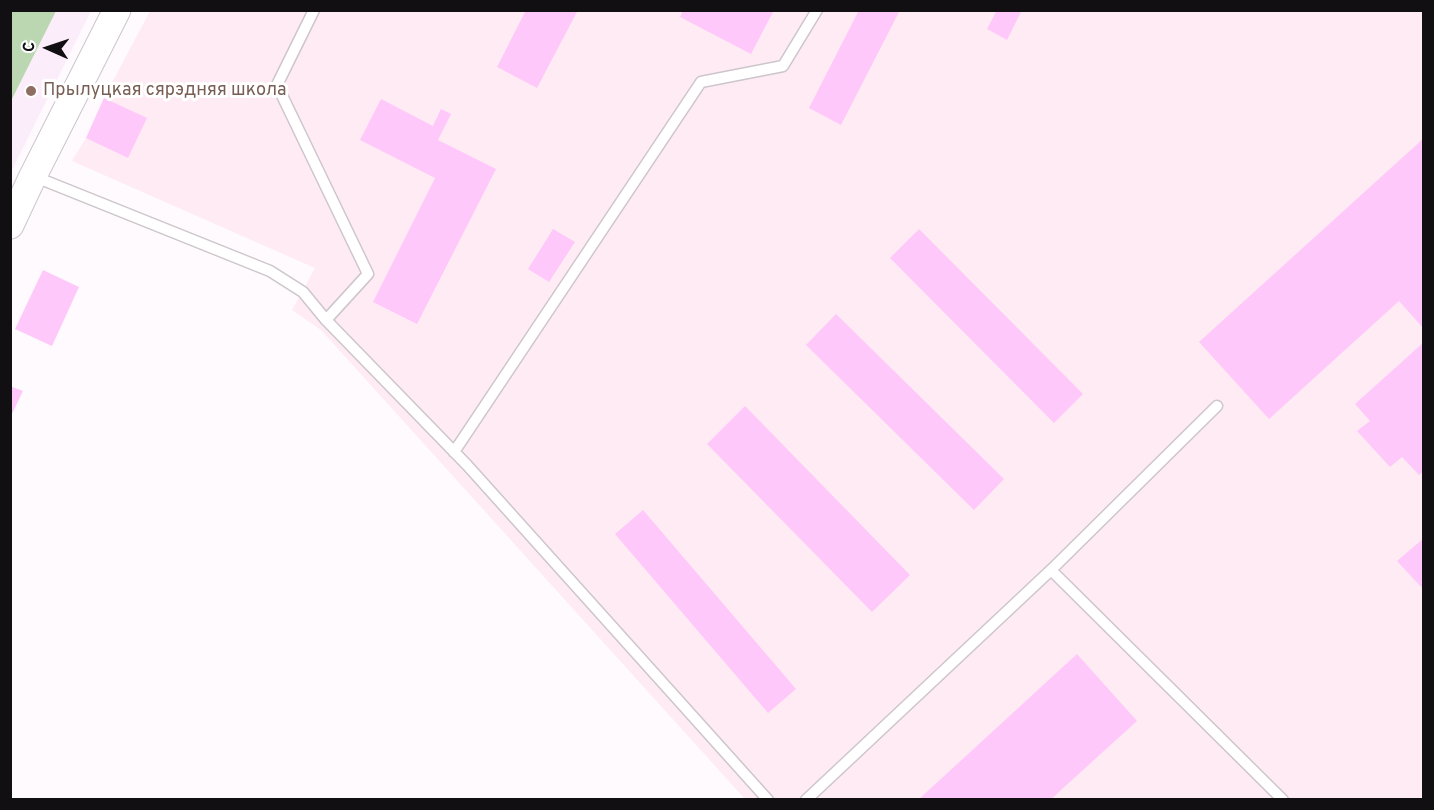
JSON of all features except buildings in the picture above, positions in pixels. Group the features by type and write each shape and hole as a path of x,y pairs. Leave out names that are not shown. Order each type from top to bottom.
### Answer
{"street":[{"path":"10,225 117,10"}],"lane":[{"path":"314,10 277,85 368,274 326,320"},
{"path":"454,452 701,82 783,66 817,10"},
{"path":"33,176 270,271 303,292 326,320 454,452 768,800"},
{"path":"806,800 1051,570 1217,406"},
{"path":"1051,570 1283,800"}],"shaded area":[{"name":"Прылуцкая сярэдняя школа","path":"11,11 91,11 11,172"},
{"path":"150,11 1423,11 1423,799 745,799 321,330 292,310 315,268 72,161 86,138 104,98"}],"green space":[{"path":"10,11 56,11 11,101"}],"place":[{"name":"Прылуцкая сярэдняя школа","path":"31,91"}]}
